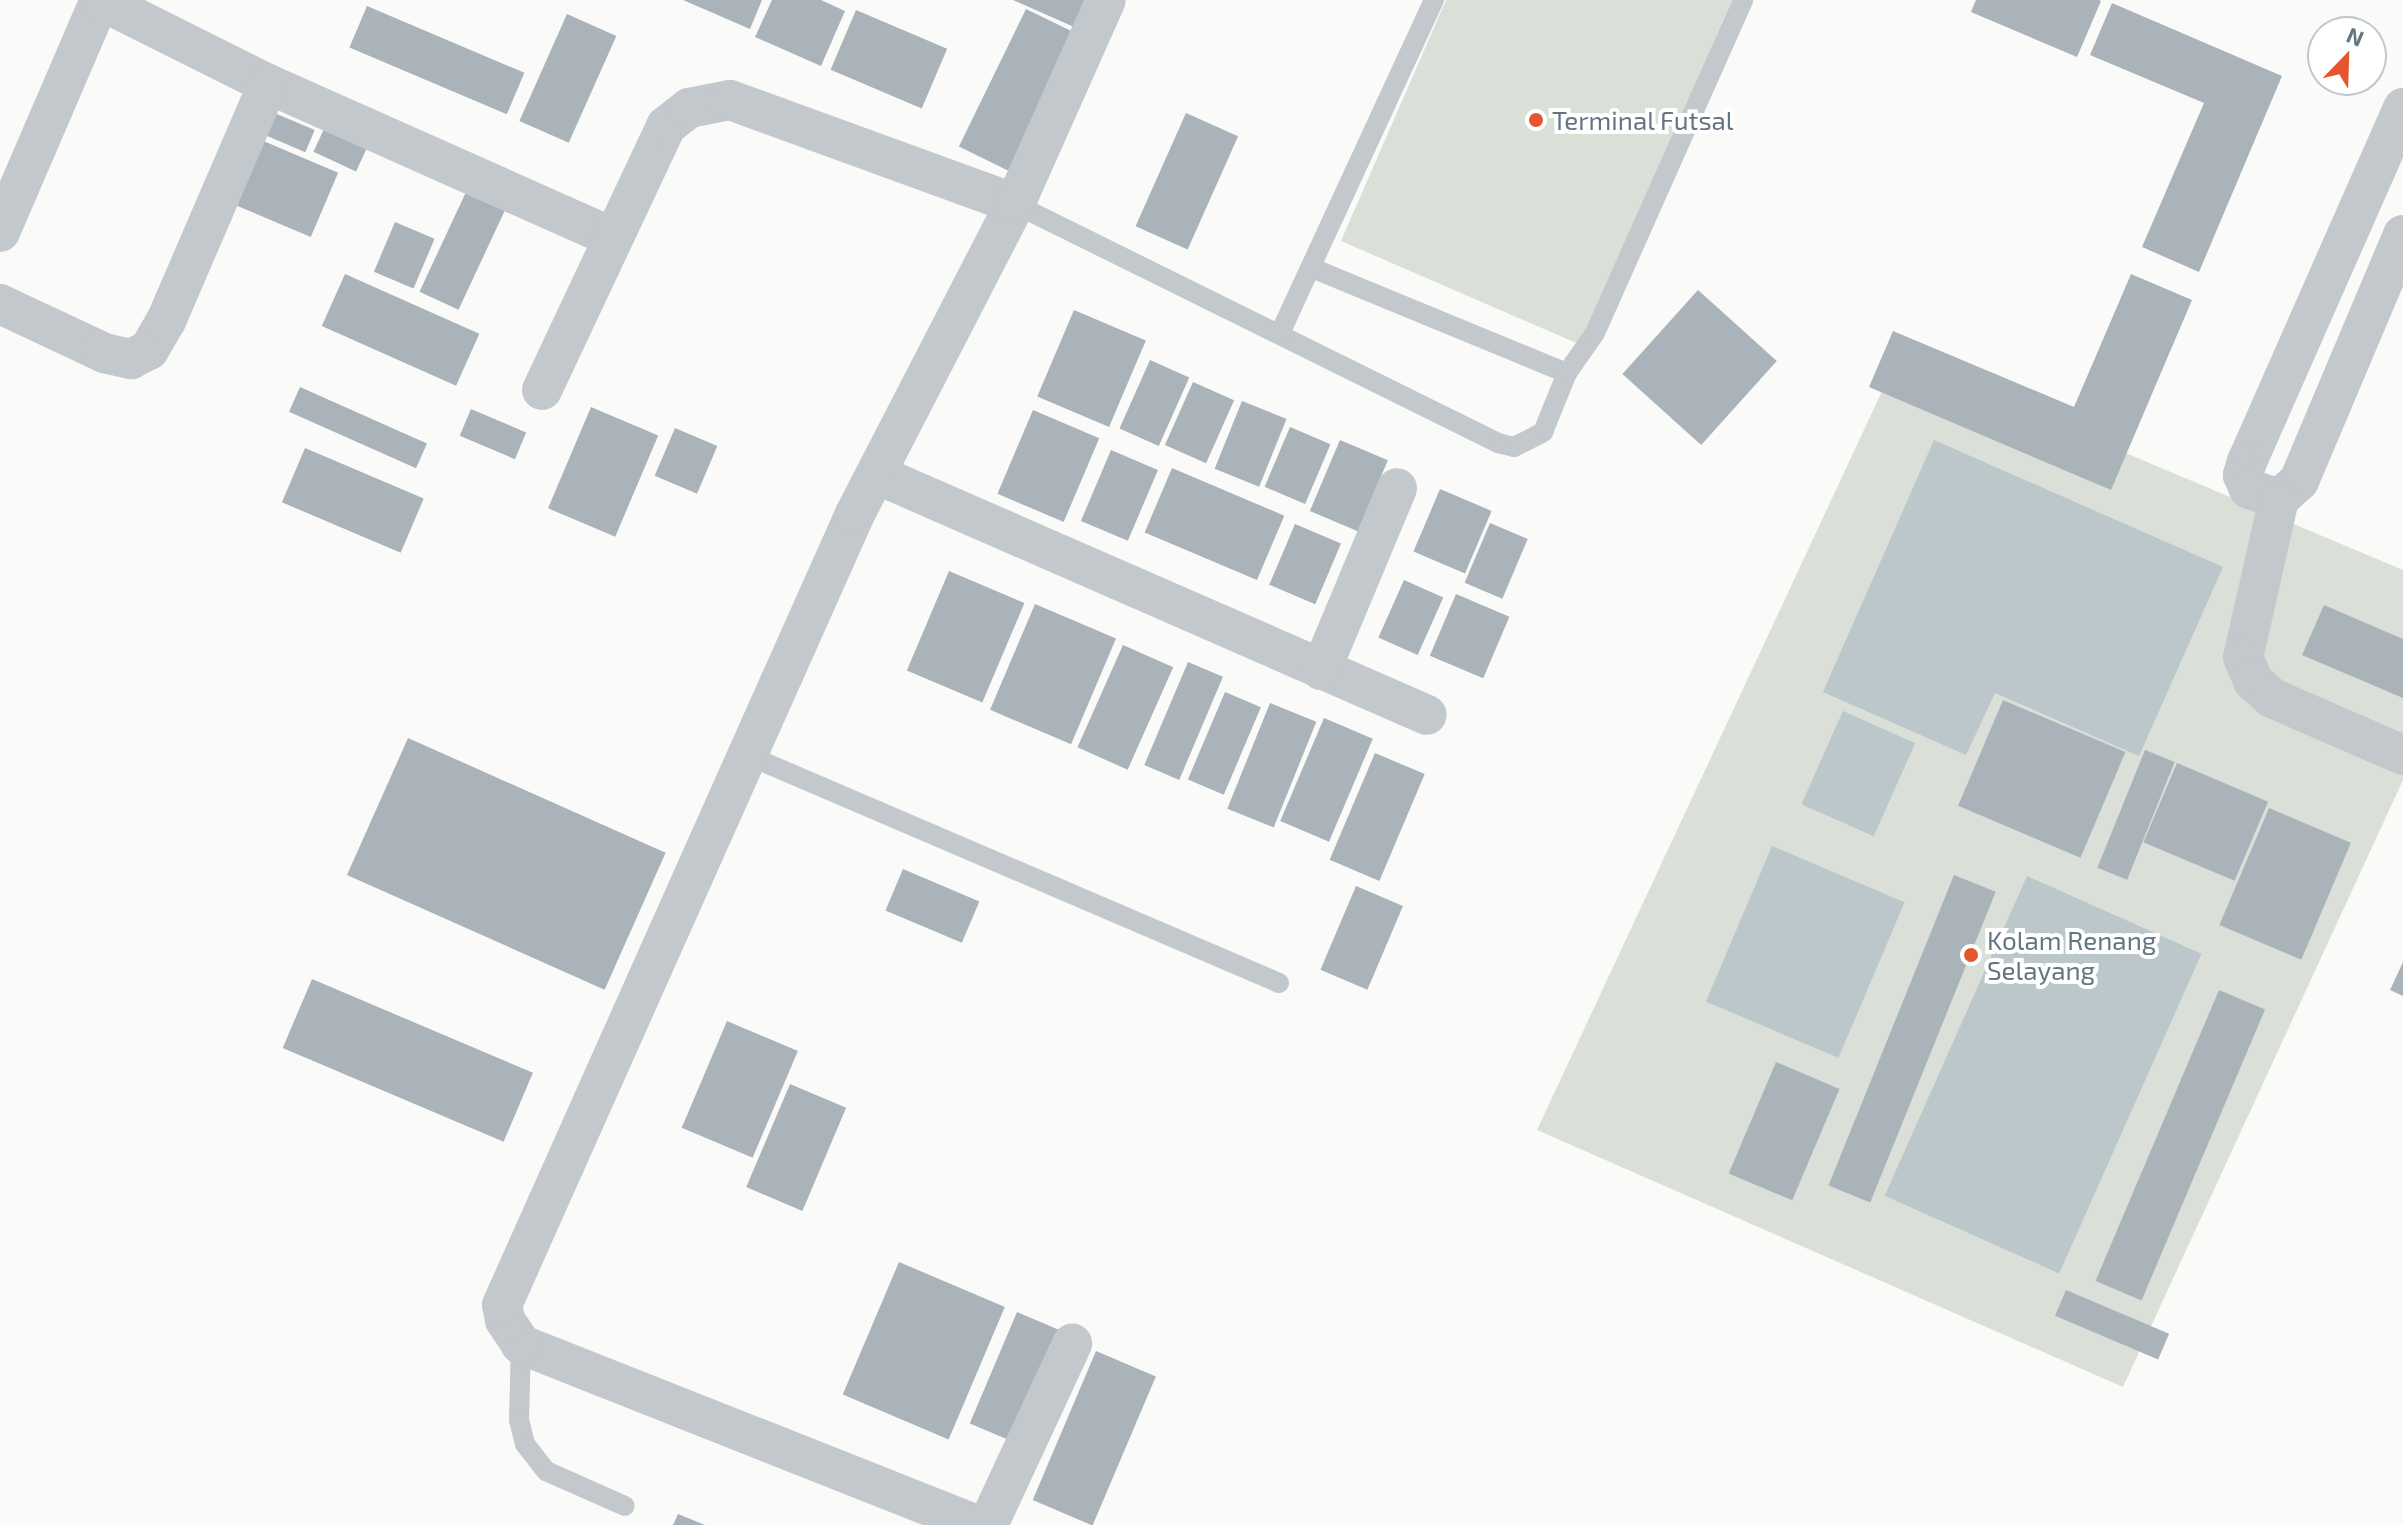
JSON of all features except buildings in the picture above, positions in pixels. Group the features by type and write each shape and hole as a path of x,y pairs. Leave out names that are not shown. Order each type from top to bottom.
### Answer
{"street":[{"path":"0,232 100,0 268,84 612,237"},
{"path":"977,1525 521,1344 505,1320 506,1290 745,754 876,474 1015,204 1106,0"},
{"path":"0,304 104,353 131,359 149,350 166,321 268,84"},
{"path":"542,390 666,126 689,108 730,100 1015,204"},
{"path":"2279,499 2249,489 2243,475 2247,461 2392,160 2403,108"},
{"path":"2403,235 2299,481 2279,499 2243,657 2253,681 2272,698 2403,755"},
{"path":"876,474 1427,715"},
{"path":"1321,670 1397,488"},
{"path":"988,1525 1072,1344"}],"lane":[{"path":"1281,331 1434,0"},
{"path":"1015,204 1514,447 1543,432 1567,373 1595,333 1743,0"},
{"path":"1312,268 1567,373"},
{"path":"745,754 1279,983"},
{"path":"521,1344 519,1420 525,1444 546,1471 625,1506"}],"shaded area":[{"name":"Terminal Futsal","path":"1446,0 1732,0 1581,345 1341,241"},
{"name":"Kolam Renang Selayang","path":"1898,357 2403,570 2403,780 2123,1387 1537,1130"},
{"path":"1934,440 2223,567 2139,756 1995,693 1966,755 1823,692"},
{"path":"1843,711 1915,743 1874,836 1802,804"},
{"path":"1772,846 1905,902 1839,1058 1706,1002"},
{"path":"2027,876 2201,954 2059,1273 1885,1196"}],"place":[{"name":"Terminal Futsal","path":"1536,120"},
{"name":"Kolam Renang Selayang","path":"1971,955"}]}
